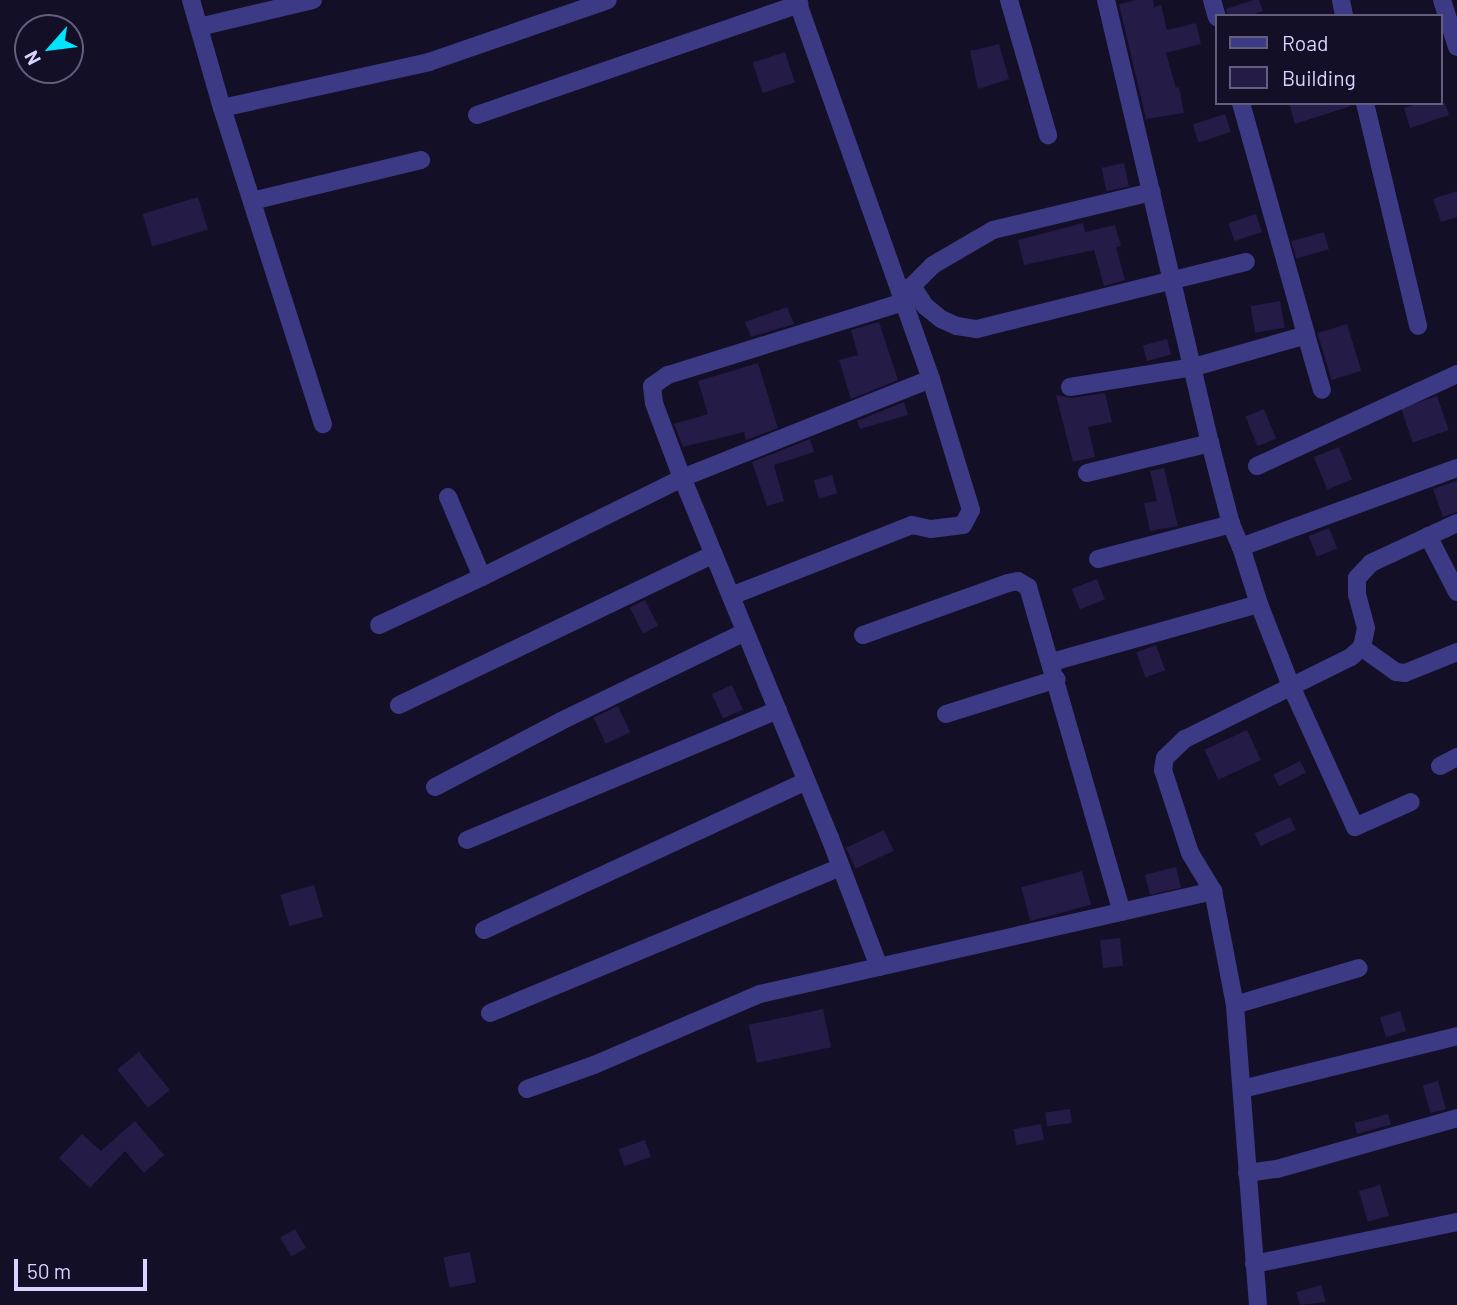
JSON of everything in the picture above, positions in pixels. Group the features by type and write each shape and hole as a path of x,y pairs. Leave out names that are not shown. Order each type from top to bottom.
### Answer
{"street":[{"path":"191,0 222,108 323,424"},
{"path":"199,26 313,0"},
{"path":"222,108 429,62 608,0"},
{"path":"1009,0 1048,135"},
{"path":"1106,0 1210,443 1231,524 1259,604 1291,686 1355,827 1411,802"},
{"path":"1442,0 1457,47"},
{"path":"478,115 798,2 906,293 971,510 963,525 931,529 912,525 731,596"},
{"path":"1242,105 1322,390"},
{"path":"1365,105 1418,326"},
{"path":"252,201 421,160"},
{"path":"879,967 778,710 682,478 654,402 652,386 657,381 906,293 933,265 993,230 1151,192"},
{"path":"906,293 941,319 957,326 977,329 1246,262"},
{"path":"1070,387 1194,366 1306,335"},
{"path":"1257,466 1457,374"},
{"path":"379,625 682,478 931,379"},
{"path":"1087,473 1210,443"},
{"path":"1241,547 1457,468"},
{"path":"448,497 482,577"},
{"path":"1258,1305 1235,1005 1213,891 1190,853 1163,769 1165,758 1185,739 1351,657 1361,647 1366,628 1357,595 1357,578 1371,563 1457,523"},
{"path":"1098,559 1231,524"},
{"path":"1428,536 1457,593"},
{"path":"398,705 714,554"},
{"path":"863,635 1018,581 1028,587 1122,912"},
{"path":"946,714 1054,670 1259,604"},
{"path":"435,787 561,721 745,632"},
{"path":"1361,647 1396,672 1405,674 1457,652"},
{"path":"467,840 778,710"},
{"path":"1440,766 1457,757"},
{"path":"484,930 806,781"},
{"path":"490,1013 841,867"},
{"path":"527,1089 594,1065 760,994 1213,891"},
{"path":"1235,1005 1359,968"},
{"path":"1242,1089 1457,1036"},
{"path":"1247,1173 1277,1169 1457,1118"},
{"path":"1254,1264 1457,1222"}],"building":[{"path":"1153,0 1154,7 1161,5 1167,30 1196,23 1201,44 1166,53 1176,88 1179,87 1184,113 1146,119 1119,4"},
{"path":"1259,0 1263,11 1254,14 1227,14 1226,9"},
{"path":"999,44 1009,79 978,89 970,51"},
{"path":"785,52 795,82 763,93 753,63"},
{"path":"1445,103 1449,115 1410,128 1404,108"},
{"path":"1290,105 1351,105 1351,106 1295,124"},
{"path":"1225,114 1231,132 1199,143 1193,125"},
{"path":"1124,163 1129,186 1106,191 1102,168"},
{"path":"1457,191 1457,217 1441,222 1433,199"},
{"path":"198,197 208,230 152,246 143,214"},
{"path":"1256,214 1262,232 1234,241 1228,223"},
{"path":"1083,223 1085,232 1115,225 1121,246 1116,247 1125,280 1104,286 1094,250 1024,265 1018,240"},
{"path":"1324,232 1329,249 1296,259 1291,241"},
{"path":"1280,301 1285,328 1255,333 1250,306"},
{"path":"787,307 794,324 751,337 745,322"},
{"path":"879,322 898,380 851,399 839,360 858,355 851,330"},
{"path":"1347,324 1361,371 1332,380 1317,333"},
{"path":"1167,339 1171,354 1147,361 1143,345"},
{"path":"758,363 778,428 746,440 744,432 683,447 674,424 708,414 698,381"},
{"path":"1105,393 1112,422 1088,427 1095,457 1073,462 1056,395 1072,398"},
{"path":"1437,396 1449,430 1413,442 1401,408"},
{"path":"904,402 908,415 860,429 857,421"},
{"path":"1264,409 1276,439 1257,446 1245,416"},
{"path":"810,439 814,452 774,465 784,501 767,506 752,462"},
{"path":"1339,447 1352,479 1327,490 1314,457"},
{"path":"1164,468 1178,526 1150,531 1144,503 1157,501 1150,471"},
{"path":"832,475 837,493 819,499 814,480"},
{"path":"1457,481 1457,512 1443,517 1433,489"},
{"path":"1329,528 1337,548 1317,557 1309,536"},
{"path":"1097,579 1105,600 1080,609 1072,589"},
{"path":"645,600 658,626 643,634 630,608"},
{"path":"1156,645 1165,670 1146,678 1136,652"},
{"path":"732,685 743,710 723,719 712,694"},
{"path":"618,706 630,732 606,744 594,717"},
{"path":"1247,730 1261,760 1218,780 1204,750"},
{"path":"1300,761 1306,773 1279,786 1273,775"},
{"path":"1290,817 1296,830 1261,846 1255,833"},
{"path":"884,830 894,851 856,869 846,848"},
{"path":"1176,867 1181,887 1150,895 1145,875"},
{"path":"1082,871 1091,905 1030,921 1021,887"},
{"path":"314,885 323,917 289,926 280,895"},
{"path":"1120,938 1123,966 1103,968 1100,940"},
{"path":"823,1009 831,1047 757,1063 749,1025"},
{"path":"1400,1011 1406,1031 1386,1037 1380,1017"},
{"path":"139,1052 170,1090 148,1108 117,1070"},
{"path":"1438,1081 1446,1109 1431,1113 1423,1085"},
{"path":"1070,1109 1072,1123 1047,1126 1045,1112"},
{"path":"1388,1114 1391,1125 1357,1134 1354,1123"},
{"path":"135,1121 164,1155 144,1173 125,1151 90,1188 59,1158 82,1134 101,1151"},
{"path":"1041,1124 1044,1140 1017,1145 1014,1129"},
{"path":"645,1140 651,1157 624,1166 619,1149"},
{"path":"1380,1185 1389,1216 1368,1222 1359,1191"},
{"path":"295,1229 306,1248 291,1257 280,1238"},
{"path":"470,1252 476,1282 449,1288 443,1257"},
{"path":"1321,1285 1326,1302 1300,1305 1296,1292"}]}
